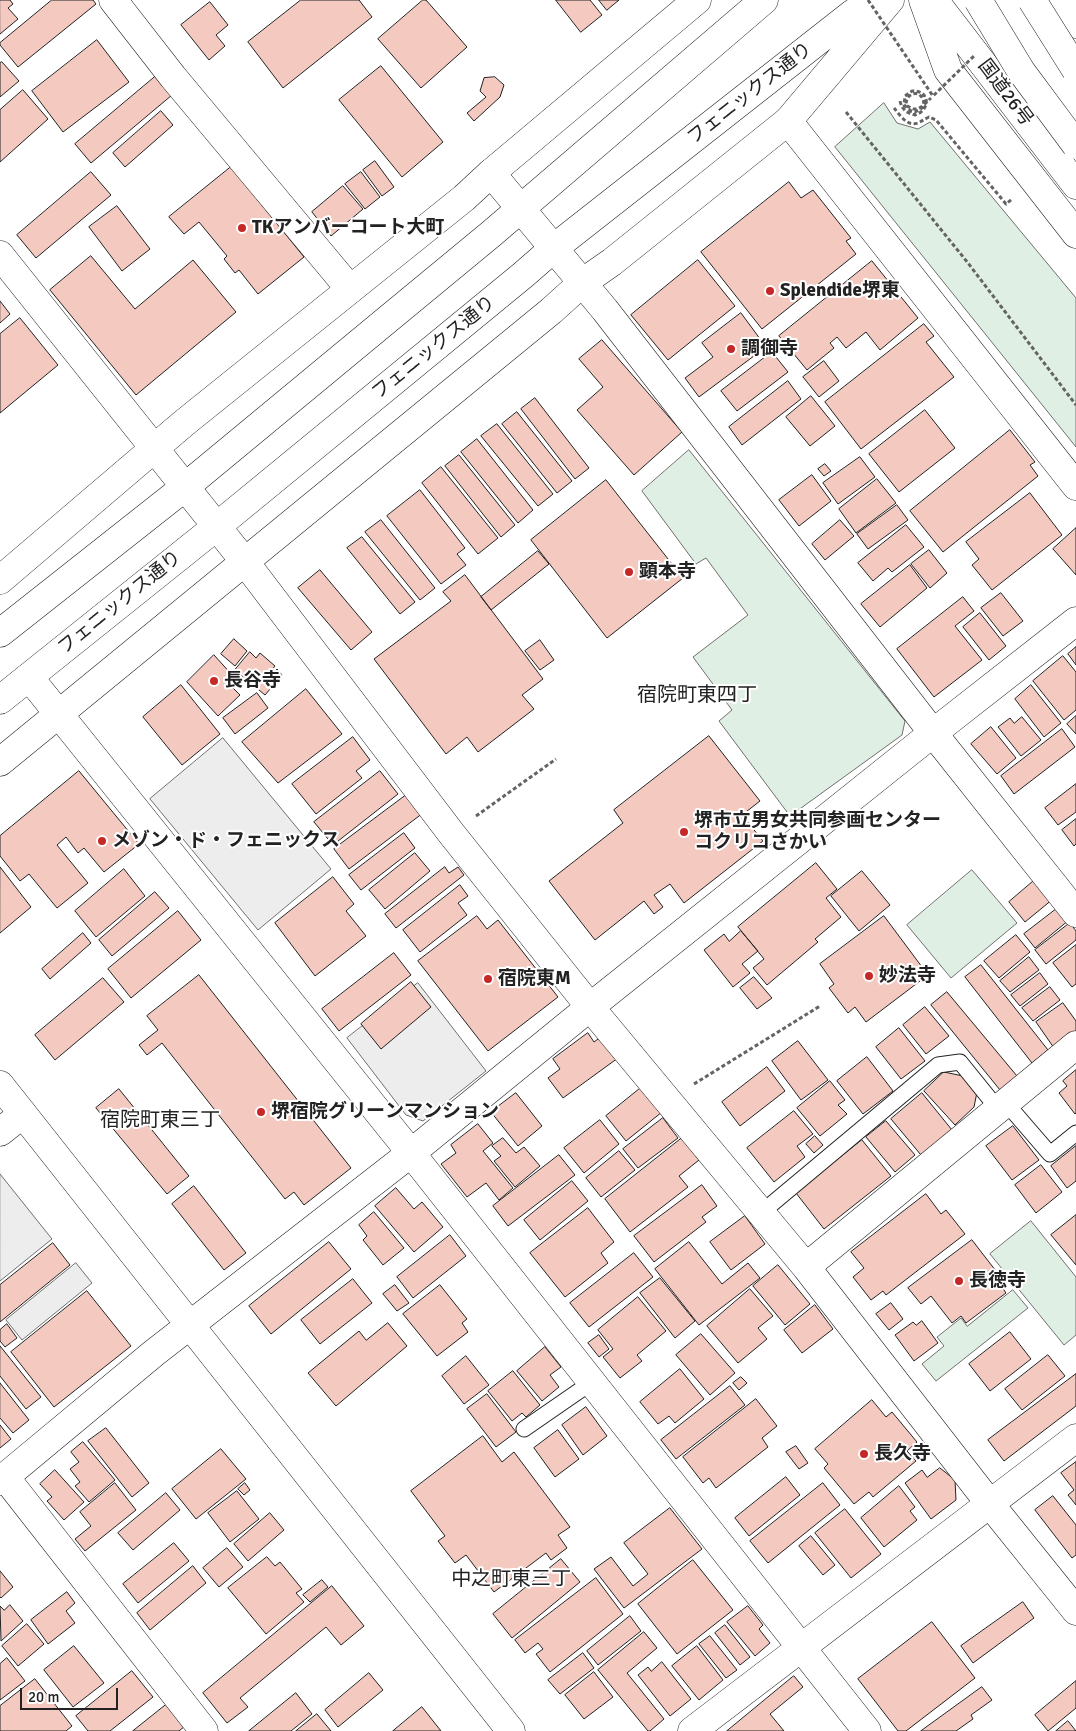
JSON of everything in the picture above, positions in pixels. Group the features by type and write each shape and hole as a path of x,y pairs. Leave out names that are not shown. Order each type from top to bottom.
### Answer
{"main road":[{"path":"113,0 173,77 350,288"},
{"path":"0,632 185,486 390,318 764,0"},
{"name":"フェニックス通り","path":"0,700 216,527 524,275 554,248 872,0"},
{"path":"0,762 552,310 582,283 612,262 788,121 890,0"},
{"path":"923,0 948,70 1076,234"},
{"name":"国道26号","path":"934,0 1076,185"},
{"path":"978,0 1021,71 1076,145"},
{"path":"1032,0 1076,70"},
{"path":"1061,0 1076,24"},
{"path":"0,580 155,448 350,288 464,198 688,3"},
{"path":"788,121 1076,486"},
{"path":"491,173 582,283 1076,913"},
{"path":"0,255 245,562 451,833 590,1007 806,1267 990,1504 1076,1610"},
{"path":"204,1731 2,1479 190,1324 411,1153 590,1007 1076,621"},
{"path":"29,677 411,1153 867,1731"},
{"path":"806,1267 1076,1045"},
{"path":"0,1085 511,1731"},
{"path":"0,1132 24,1114"},
{"path":"692,1731 1076,1438"}],"lane":[{"path":"761,1213 938,1065 960,1062 1050,1154 1076,1133"},
{"path":"524,1429 592,1382"}],"path":[{"path":"868,0 937,104"},
{"path":"900,101 901,106 906,112 915,115 924,110 927,104 927,100 920,92 912,91 905,96 904,105 911,112 915,112 922,108 924,104 924,100 919,94 909,95 906,105 915,110 918,109 920,107 926,102 933,96"},
{"path":"894,108 904,120 910,123 914,124 929,117 936,120 1006,204 1012,199 1006,192"},
{"path":"846,112 968,264 1076,405"},
{"path":"451,833 556,758"},
{"path":"668,1101 820,1006"}],"green space":[{"path":"884,103 897,123 918,129 930,122 1076,298 1076,447 835,147"},
{"path":"689,450 905,721 902,735 790,816 719,721 732,710 693,657 748,615 706,558 696,564 642,491"},
{"path":"972,870 1017,923 951,978 907,925"},
{"path":"1031,1221 1076,1277 1076,1335 1064,1345 990,1254"},
{"path":"1013,1290 1028,1308 936,1381 922,1364 944,1346 937,1337 961,1318 967,1326"}],"shaded area":[{"path":"223,738 331,869 258,930 150,799"},
{"path":"418,983 486,1071 423,1121 406,1115 347,1038"},
{"path":"0,1174 52,1239 0,1281"},
{"path":"76,1263 92,1283 22,1340 6,1320"}],"building":[{"path":"0,0 10,0 13,4 8,8 18,19 0,34"},
{"path":"52,0 93,0 96,4 18,67 0,43"},
{"path":"301,0 359,0 372,17 283,88 248,42"},
{"path":"423,0 426,0 467,47 421,88 378,39"},
{"path":"556,0 590,0 602,15 581,32"},
{"path":"599,0 619,0 607,10"},
{"path":"210,2 228,25 216,35 225,46 209,60 181,25"},
{"path":"97,40 129,82 63,132 32,91"},
{"path":"2,62 19,81 0,97 0,63"},
{"path":"381,66 443,142 402,177 339,100"},
{"path":"156,76 172,95 91,163 75,144"},
{"path":"495,77 504,85 500,97 474,121 467,113 486,97 480,91 484,78"},
{"path":"23,90 48,119 0,162 0,110"},
{"path":"161,111 173,125 125,167 113,153"},
{"path":"375,161 394,187 382,196 363,170"},
{"name":"TKアンバーコート大町","path":"231,167 304,257 258,294 239,270 235,273 224,259 227,256 199,222 184,234 169,217"},
{"path":"91,172 111,195 36,258 17,235"},
{"path":"361,172 380,197 365,209 345,184"},
{"name":"Splendide堺東","path":"789,182 801,198 813,190 851,238 846,241 856,254 762,329 701,252"},
{"path":"343,186 363,209 331,236 312,212"},
{"path":"117,206 150,249 122,271 89,227"},
{"path":"91,256 135,309 193,260 236,312 136,395 50,290"},
{"path":"698,260 735,306 668,360 631,315"},
{"path":"872,261 918,318 880,350 866,332 846,348 837,337 830,343 834,348 807,370 779,336"},
{"path":"0,301 10,314 0,323"},
{"path":"741,313 766,347 699,397 685,378 713,357 702,343"},
{"path":"20,318 58,365 0,413 0,334"},
{"path":"924,324 934,336 926,342 954,377 861,449 825,402"},
{"path":"602,340 682,432 634,475 577,410 603,387 579,359"},
{"path":"772,352 788,372 737,411 721,391"},
{"path":"824,361 839,381 819,397 803,377"},
{"path":"788,381 801,399 742,445 729,427"},
{"path":"811,396 835,426 810,446 786,417"},
{"path":"535,398 589,468 575,479 521,409"},
{"path":"925,410 955,448 899,492 869,454"},
{"path":"517,412 572,481 557,493 502,424"},
{"path":"497,424 553,494 538,506 481,436"},
{"path":"1010,430 1035,462 1030,465 1038,476 943,552 910,511"},
{"path":"477,439 533,510 518,523 461,452"},
{"path":"459,455 515,525 501,537 445,466"},
{"path":"860,457 875,477 838,504 823,483"},
{"path":"825,464 831,471 824,476 818,469"},
{"path":"441,467 498,538 478,554 422,483"},
{"path":"812,475 831,501 799,526 779,500"},
{"path":"877,479 896,503 856,533 839,509"},
{"path":"606,480 683,578 607,638 531,540"},
{"path":"420,490 465,548 457,554 466,565 441,584 387,516"},
{"path":"1030,493 1062,535 992,590 972,565 979,559 966,542"},
{"path":"897,505 908,520 868,549 857,534"},
{"path":"381,520 435,588 420,600 365,532"},
{"path":"840,520 854,536 825,560 812,544"},
{"path":"906,525 924,547 892,572 888,568 873,581 858,563"},
{"path":"1076,528 1076,575 1053,549"},
{"path":"362,537 415,602 400,614 347,548"},
{"path":"929,550 947,573 930,588 911,564"},
{"path":"538,551 549,564 491,610 481,597"},
{"path":"910,565 927,588 880,627 861,604"},
{"path":"320,570 372,632 351,650 298,588"},
{"path":"465,575 543,679 522,695 534,709 478,752 467,737 446,754 374,659 451,601 443,592"},
{"path":"1001,593 1023,621 1003,636 981,608"},
{"path":"963,597 974,611 955,626 982,660 934,697 897,649"},
{"path":"980,613 1006,646 989,660 963,627"},
{"path":"234,639 247,651 235,666 221,654"},
{"path":"540,640 554,660 540,670 525,651"},
{"path":"1076,647 1076,665 1068,654"},
{"path":"250,652 256,658 260,653 275,666 269,673 271,676 277,669 282,675 265,695 235,670"},
{"path":"214,655 233,676 227,682 240,695 218,716 187,682"},
{"path":"1063,656 1076,672 1076,710 1064,720 1033,681"},
{"path":"181,685 220,734 182,765 143,717"},
{"path":"1031,685 1061,723 1044,737 1015,699"},
{"path":"306,689 342,734 278,783 242,742"},
{"path":"257,693 268,708 235,734 223,718"},
{"path":"1076,716 1076,734 1067,724"},
{"path":"1022,717 1041,740 1021,756 998,727 1010,718 1014,723"},
{"path":"991,727 1016,758 997,774 971,744"},
{"path":"1062,729 1075,747 1014,794 1001,776"},
{"name":"堺市立男女共同参画センター コクリコさかい","path":"709,736 760,801 742,815 763,841 684,903 670,884 654,895 663,907 654,914 644,901 595,940 549,881 623,823 614,810"},
{"path":"353,737 370,760 356,771 362,778 316,814 292,784"},
{"name":"メゾン・ド・フェニックス","path":"79,771 139,844 104,872 84,848 78,853 66,837 57,845 88,883 57,908 29,874 20,881 0,856 0,836"},
{"path":"380,771 398,794 333,845 314,822"},
{"path":"1076,784 1076,812 1058,825 1045,808"},
{"path":"409,793 423,813 349,869 334,849"},
{"path":"1076,819 1076,844 1074,846 1062,830"},
{"path":"404,833 415,848 361,890 349,875"},
{"path":"415,853 430,871 385,909 369,890"},
{"path":"816,863 837,889 826,898 841,917 815,939 818,942 767,985 753,968 764,959 738,927"},
{"path":"0,867 31,907 0,933"},
{"path":"445,867 449,873 458,867 464,875 396,928 385,914"},
{"path":"124,869 145,896 96,937 75,911"},
{"path":"862,871 890,905 859,931 831,896"},
{"path":"333,877 354,904 346,911 366,936 315,976 275,923"},
{"path":"1036,879 1053,899 1025,922 1009,902"},
{"path":"460,885 468,896 458,903 467,915 420,952 403,930"},
{"path":"155,892 169,908 112,956 99,940"},
{"path":"1059,907 1069,920 1035,948 1024,934"},
{"path":"178,911 201,940 131,998 108,969"},
{"name":"宿院東M","path":"477,916 487,929 498,920 558,997 488,1051 418,961"},
{"path":"884,916 928,975 866,1022 855,1007 848,1013 829,988 834,984 820,964"},
{"path":"1070,923 1076,931 1076,940 1046,964 1035,950"},
{"path":"741,931 758,951 742,964 750,973 733,987 704,950 724,934 729,941"},
{"path":"83,933 91,943 50,979 42,969"},
{"path":"1016,935 1030,952 999,978 984,961"},
{"path":"1076,945 1076,984 1072,987 1053,963"},
{"path":"394,953 411,975 339,1031 322,1009"},
{"path":"1029,957 1039,970 1010,992 1000,981"},
{"path":"981,965 1048,1050 1032,1063 965,977"},
{"path":"1040,973 1048,984 1020,1006 1011,995"},
{"name":"堺宿院グリーンマンション","path":"199,975 351,1168 304,1205 294,1192 285,1199 162,1043 147,1055 139,1045 158,1030 147,1016"},
{"path":"754,977 772,998 757,1009 740,988"},
{"path":"103,978 124,1002 55,1060 35,1035"},
{"path":"411,982 431,1007 381,1049 361,1024"},
{"path":"1050,987 1060,1000 1033,1021 1022,1008"},
{"path":"947,992 1017,1076 1000,1090 931,1005"},
{"path":"1063,1003 1076,1021 1076,1033 1054,1048 1036,1022"},
{"path":"925,1007 949,1036 926,1054 903,1025"},
{"path":"899,1028 925,1061 901,1079 876,1047"},
{"path":"588,1033 594,1042 602,1036 618,1058 563,1098 548,1078 560,1069 553,1059"},
{"path":"798,1041 828,1080 801,1100 772,1061"},
{"path":"867,1057 893,1091 863,1114 837,1081"},
{"path":"767,1067 785,1091 740,1126 722,1102"},
{"path":"1076,1070 1075,1114 1059,1093 1067,1086 1063,1081"},
{"path":"944,1072 963,1076 977,1092 974,1107 955,1125 924,1091"},
{"path":"830,1081 845,1100 838,1105 847,1114 820,1136 797,1108"},
{"path":"642,1087 662,1112 626,1141 606,1116"},
{"path":"119,1089 189,1176 167,1194 96,1108"},
{"path":"516,1093 542,1126 518,1146 491,1112"},
{"path":"922,1093 952,1130 921,1155 891,1119"},
{"path":"794,1111 813,1134 797,1146 805,1157 774,1182 747,1148"},
{"path":"663,1118 678,1138 638,1168 623,1149"},
{"path":"600,1120 619,1144 584,1173 564,1148"},
{"path":"886,1121 915,1155 895,1172 866,1137"},
{"path":"478,1124 493,1143 483,1151 513,1188 499,1200 486,1183 467,1197 441,1164 456,1153 451,1145"},
{"path":"1013,1126 1039,1160 1012,1180 986,1146"},
{"path":"815,1136 823,1145 814,1153 806,1144"},
{"path":"503,1138 516,1153 524,1147 540,1166 515,1187 494,1161 501,1156 492,1146"},
{"path":"682,1138 699,1160 679,1176 688,1187 630,1232 605,1199"},
{"path":"862,1140 891,1176 824,1229 796,1193"},
{"path":"1076,1146 1076,1181 1067,1188 1051,1166"},
{"path":"619,1151 635,1170 601,1197 586,1178"},
{"path":"559,1155 575,1175 508,1226 493,1206"},
{"path":"1041,1165 1062,1192 1036,1213 1015,1185"},
{"path":"572,1181 588,1201 540,1240 524,1220"},
{"path":"702,1185 717,1206 702,1217 706,1222 654,1262 634,1236"},
{"path":"194,1186 246,1253 224,1270 172,1204"},
{"path":"396,1188 414,1209 422,1202 443,1227 414,1252 375,1206"},
{"path":"926,1194 941,1214 946,1210 965,1234 886,1295 883,1291 871,1300 853,1277 864,1268 851,1252"},
{"path":"588,1208 614,1242 601,1253 608,1263 565,1297 530,1253"},
{"path":"374,1212 404,1248 383,1265 363,1240 367,1236 359,1225"},
{"path":"1076,1215 1076,1265 1051,1235"},
{"path":"745,1216 765,1244 731,1270 710,1242"},
{"path":"450,1235 466,1256 413,1298 397,1277"},
{"path":"972,1240 1006,1284 1002,1287 1006,1293 966,1323 961,1316 952,1323 931,1296 921,1304 908,1288"},
{"path":"329,1242 351,1269 271,1334 249,1306"},
{"path":"689,1242 722,1284 748,1263 760,1278 699,1325 655,1269"},
{"path":"53,1243 70,1265 0,1322 0,1285"},
{"path":"634,1253 653,1277 589,1327 570,1303"},
{"path":"778,1265 810,1304 785,1325 753,1286"},
{"path":"660,1278 695,1321 675,1338 640,1293"},
{"path":"353,1279 372,1303 320,1344 301,1320"},
{"path":"395,1285 409,1303 397,1311 383,1294"},
{"path":"440,1285 467,1319 462,1323 468,1332 437,1356 403,1314"},
{"path":"750,1289 773,1316 758,1328 767,1339 738,1363 707,1326"},
{"path":"87,1291 131,1346 54,1407 11,1352"},
{"path":"638,1297 666,1331 637,1355 642,1361 620,1378 603,1357 613,1349 598,1330"},
{"path":"891,1303 903,1319 889,1330 876,1314"},
{"path":"815,1305 833,1329 802,1353 784,1330"},
{"path":"922,1321 938,1343 914,1361 895,1335 913,1322 916,1325"},
{"path":"388,1323 407,1346 336,1406 308,1373 359,1331 366,1340"},
{"path":"7,1324 17,1338 5,1347 0,1341 0,1330"},
{"path":"1010,1332 1031,1359 990,1391 969,1364"},
{"path":"701,1334 735,1373 710,1395 676,1355"},
{"path":"599,1335 609,1349 599,1357 588,1343"},
{"path":"0,1346 41,1397 26,1409 0,1376"},
{"path":"545,1347 561,1367 550,1375 559,1387 542,1401 517,1371"},
{"path":"1048,1355 1065,1376 1022,1410 1005,1389"},
{"path":"466,1356 489,1385 464,1404 442,1376"},
{"path":"680,1369 704,1399 675,1423 669,1416 658,1424 640,1402"},
{"path":"513,1371 540,1405 526,1417 522,1413 512,1421 488,1391"},
{"path":"1076,1374 1076,1406 1004,1461 988,1440"},
{"path":"741,1377 747,1383 739,1390 733,1383"},
{"path":"0,1383 29,1420 13,1433 0,1418"},
{"path":"730,1386 745,1405 676,1459 661,1440"},
{"path":"487,1394 516,1432 496,1447 467,1409"},
{"path":"756,1399 777,1426 762,1438 768,1447 716,1488 709,1478 703,1483 683,1457"},
{"path":"872,1400 886,1417 892,1412 917,1442 907,1451 916,1461 873,1497 869,1492 854,1504 824,1468 828,1464 815,1449"},
{"path":"586,1407 607,1436 583,1455 562,1425"},
{"path":"0,1425 11,1439 0,1448"},
{"path":"106,1428 149,1483 132,1497 88,1441"},
{"path":"558,1430 579,1459 555,1477 534,1448"},
{"path":"483,1436 502,1462 514,1452 570,1527 558,1535 567,1548 551,1560 546,1553 494,1592 466,1555 455,1563 438,1541 445,1536 411,1491"},
{"path":"83,1442 115,1480 89,1502 75,1486 80,1482 70,1469 79,1462 71,1452"},
{"path":"796,1446 808,1463 799,1469 786,1452"},
{"path":"221,1449 246,1479 196,1519 172,1489"},
{"path":"1076,1462 1076,1505 1068,1495 1074,1490 1061,1473"},
{"path":"940,1468 955,1480 956,1500 931,1519 905,1483 922,1470 927,1477"},
{"path":"55,1470 84,1502 64,1520 47,1501 52,1497 40,1484"},
{"path":"786,1477 800,1495 749,1536 735,1518"},
{"path":"115,1483 136,1510 85,1551 75,1539 91,1526 80,1512"},
{"path":"245,1483 250,1490 244,1495 238,1489"},
{"path":"823,1483 840,1505 768,1563 750,1541"},
{"path":"899,1486 915,1507 910,1511 917,1520 884,1547 861,1518"},
{"path":"237,1491 259,1519 230,1542 208,1513"},
{"path":"166,1493 180,1510 133,1550 118,1533"},
{"path":"1053,1496 1076,1525 1076,1555 1072,1558 1035,1510"},
{"path":"670,1508 702,1549 624,1608 594,1569 611,1557 633,1586 648,1574 624,1543"},
{"path":"845,1509 881,1554 851,1578 815,1533"},
{"path":"270,1513 284,1530 248,1561 234,1544"},
{"path":"811,1536 835,1565 823,1575 799,1546"},
{"path":"174,1543 189,1561 138,1603 123,1584"},
{"path":"227,1548 243,1567 219,1587 203,1568"},
{"path":"267,1557 275,1566 280,1562 302,1589 296,1593 304,1602 266,1634 228,1588"},
{"path":"561,1559 580,1582 512,1638 493,1614"},
{"path":"693,1560 733,1610 677,1654 638,1604"},
{"path":"193,1566 206,1583 150,1630 137,1613"},
{"path":"0,1571 13,1587 1,1598 0,1597"},
{"path":"596,1578 623,1614 550,1672 536,1654 543,1649 538,1643 525,1653 515,1640"},
{"path":"322,1580 328,1587 310,1602 303,1595"},
{"path":"332,1586 364,1626 341,1645 326,1627 240,1698 248,1707 227,1723 203,1693"},
{"path":"67,1592 75,1603 66,1611 75,1623 48,1644 31,1620"},
{"path":"1023,1602 1034,1618 973,1663 961,1646"},
{"path":"10,1605 23,1621 1,1641 0,1606 4,1610"},
{"path":"748,1606 763,1625 759,1629 770,1643 755,1656 727,1622"},
{"path":"630,1616 641,1631 598,1665 587,1651"},
{"path":"932,1622 975,1678 906,1731 898,1731 858,1679"},
{"path":"27,1624 44,1644 18,1666 2,1646"},
{"path":"725,1625 750,1657 740,1665 715,1633"},
{"path":"644,1632 657,1648 627,1673 664,1719 650,1731 648,1731 598,1670"},
{"path":"710,1636 737,1670 726,1678 699,1644"},
{"path":"74,1646 104,1683 73,1707 44,1670"},
{"path":"697,1646 723,1680 699,1700 672,1666"},
{"path":"583,1653 594,1668 560,1694 548,1680"},
{"path":"7,1658 25,1681 0,1700 0,1664"},
{"path":"662,1662 691,1699 670,1716 638,1675 648,1667 651,1671"},
{"path":"132,1671 153,1697 110,1731 88,1731 76,1716"},
{"path":"594,1672 613,1697 584,1719 565,1695"},
{"path":"369,1673 383,1690 338,1727 325,1710"},
{"path":"794,1676 803,1687 770,1714 784,1731 727,1731"},
{"path":"35,1679 72,1726 66,1731 0,1731 0,1706"},
{"path":"1076,1681 1076,1708 1048,1731 1035,1715"},
{"path":"982,1687 992,1700 971,1715 973,1719 956,1731 921,1731"},
{"path":"296,1693 312,1714 291,1731 249,1731"},
{"path":"167,1704 185,1726 179,1731 133,1731"},
{"path":"422,1707 441,1731 393,1731"},
{"path":"317,1714 331,1731 296,1731"},
{"path":"1068,1721 1076,1731 1056,1731"}],"place":[{"name":"TKアンバーコート大町","path":"242,228"},
{"name":"Splendide堺東","path":"770,291"},
{"name":"調御寺","path":"731,349"},
{"name":"顕本寺","path":"629,572"},
{"name":"長谷寺","path":"214,681"},
{"name":"堺市立男女共同参画センター コクリコさかい","path":"684,832"},
{"name":"メゾン・ド・フェニックス","path":"102,841"},
{"name":"妙法寺","path":"869,976"},
{"name":"宿院東M","path":"488,979"},
{"name":"堺宿院グリーンマンション","path":"261,1112"},
{"name":"長徳寺","path":"959,1281"},
{"name":"長久寺","path":"864,1454"}],"district":[{"name":"宿院町東四丁","path":"697,696"},
{"name":"宿院町東三丁","path":"160,1121"},
{"name":"中之町東三丁","path":"511,1580"}]}
